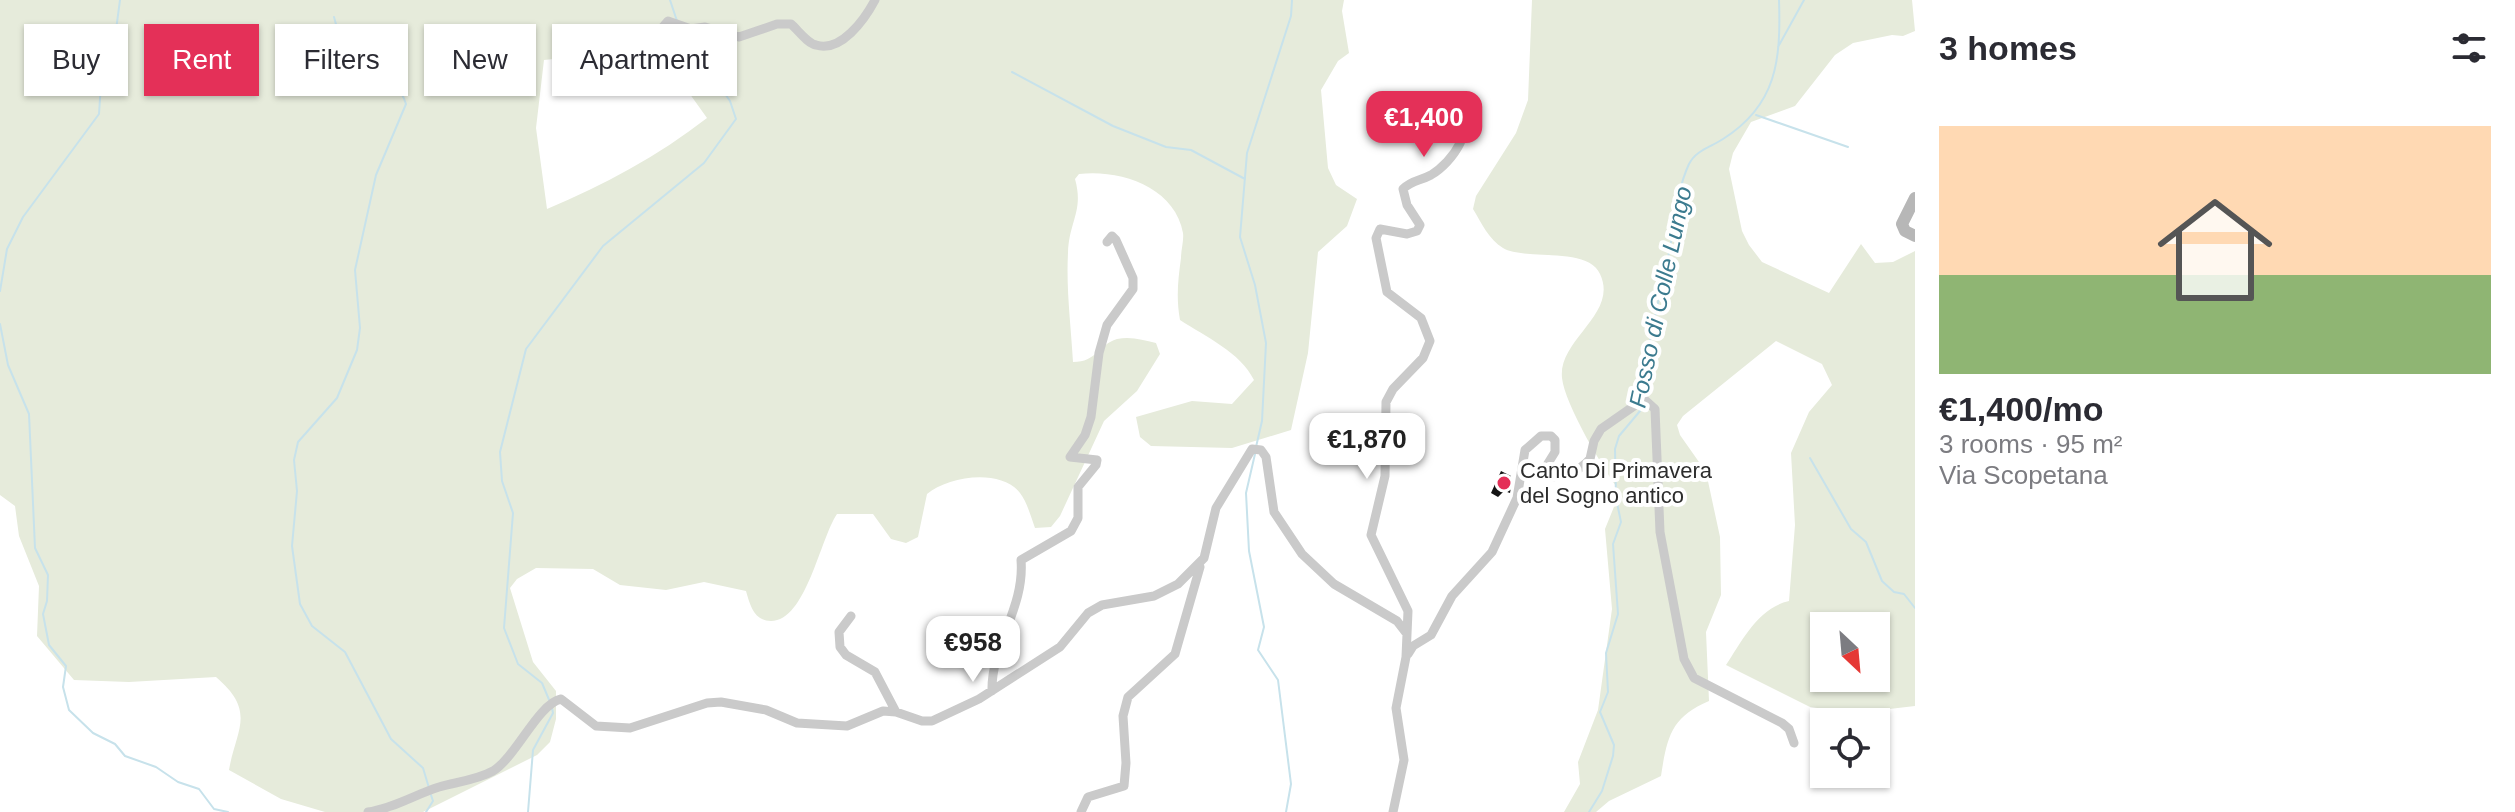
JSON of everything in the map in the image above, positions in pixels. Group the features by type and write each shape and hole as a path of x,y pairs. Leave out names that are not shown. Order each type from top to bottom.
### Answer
{"main road":[{"path":"1915,198 1902,224 1905,231 1915,236"}],"street":[{"path":"737,36 777,24 791,24 814,45 828,46 843,40 875,0"},
{"path":"1384,114 1387,102 1393,97 1459,104 1465,113 1466,129 1456,150 1429,176 1411,181 1403,189 1407,205 1420,225 1417,231 1407,234 1380,229 1376,238 1387,292 1421,318 1430,341 1423,358 1393,389 1386,402 1385,476 1371,535 1408,611 1406,657 1396,708 1404,760 1393,812"},
{"path":"992,691 991,669 1017,607 1023,581 1021,560 1071,531 1078,518 1078,487 1096,465 1097,460 1070,457 1085,435 1091,417 1099,353 1107,325 1133,289 1133,278 1116,240 1112,236 1107,242"},
{"path":"1406,657 1413,646 1431,635 1452,596 1492,552 1517,498 1525,450 1532,442 1541,436 1551,436 1555,440 1555,452 1542,473 1546,476 1552,478 1573,471 1590,459 1594,441 1601,429 1644,399 1655,409 1660,532 1684,659 1694,678 1782,723 1789,729 1794,743"},
{"path":"1081,812 1088,797 1124,786 1127,771 1123,716 1128,697 1175,654 1208,547 1216,508 1252,449 1261,450 1268,463 1274,512 1302,554 1334,584 1397,621 1407,634"},
{"path":"368,812 387,809 440,787 493,771 555,700 568,702 596,726 630,728 707,703 721,702 766,710 797,723 836,726 858,723 883,711 932,721 992,691 1060,647 1088,613 1102,605 1154,596 1178,584 1201,564"},
{"path":"851,616 839,632 840,647 846,655 875,672 896,712"}],"green space":[{"path":"0,0 1344,0 1342,11 1349,53 1338,61 1321,90 1328,168 1336,185 1357,199 1347,226 1318,252 1308,353 1291,430 1232,448 1151,446 1140,437 1136,417 1192,401 1232,404 1254,380 1231,353 1180,320 1178,289 1183,233 1178,217 1169,204 1143,184 1128,178 1079,174 1075,179 1078,200 1069,242 1068,267 1073,362 1087,359 1122,338 1156,343 1160,354 1137,391 1104,421 1060,516 1051,527 1035,528 1027,505 1011,485 1000,480 974,477 948,483 927,494 918,537 906,543 891,539 873,514 837,514 803,594 794,608 783,617 771,621 757,615 746,591 704,582 666,590 620,585 593,569 536,568 517,579 510,588 533,662 556,691 556,719 550,742 537,755 423,812 325,812 281,799 229,770 239,732 240,711 229,689 216,677 129,682 74,680 37,636 39,586 19,536 15,506 0,495","holes":["552,24 737,24 737,96 691,96 707,118 630,169 547,209 536,128 544,60 552,59"]},
{"path":"1532,0 1912,0 1915,31 1903,36 1892,35 1853,43 1835,55 1795,106 1751,122 1733,153 1729,169 1742,231 1762,262 1829,293 1861,244 1875,263 1893,262 1915,251 1915,706 1890,709 1810,707 1726,665 1760,618 1789,601 1795,525 1791,453 1809,412 1832,385 1822,364 1776,341 1683,416 1677,425 1680,435 1706,472 1720,537 1721,595 1706,632 1709,701 1686,714 1673,730 1661,776 1609,801 1596,812 1564,812 1580,784 1578,762 1598,710 1612,609 1605,529 1620,492 1577,420 1562,378 1563,364 1569,351 1602,302 1604,288 1600,274 1593,265 1583,260 1526,254 1503,248 1489,236 1473,209 1476,196 1516,133 1528,100"}],"building":[{"name":"Canto Di Primavera del Sogno antico","path":"1501,471 1511,476 1509,481 1512,482 1510,493 1504,491 1498,497 1491,493"}],"waterway":[{"path":"0,291 7,249 23,217 99,114 101,84 112,60 120,0"},
{"path":"670,0 677,21"},
{"path":"1256,447 1262,421 1266,343 1255,285 1240,237 1247,153 1291,16 1292,0"},
{"name":"Fosso di Colle Lungo","path":"1639,398 1685,175 1696,155 1741,126 1765,96 1772,79 1779,42 1779,0"},
{"name":"Fosso di Colle Lungo","path":"1778,47 1804,0"},
{"path":"334,17 340,39 349,54 391,82 406,104 376,175 355,270 360,328 357,350 337,398 298,442 294,460 297,491 292,546 300,604 312,626 345,652 391,739 423,768 429,788"},
{"path":"1012,72 1113,126 1166,147 1191,150 1245,179"},
{"path":"550,702 542,683 518,664 504,628 513,513 502,481 500,452 526,349 603,246 704,163 736,119 726,96"},
{"path":"1756,115 1848,147"},
{"path":"0,324 8,365 29,414 35,548 48,575 43,614 49,645 66,666 63,687 69,710 93,733 115,744 125,756 156,767 178,782 199,789 214,809 228,812"},
{"name":"Fosso di Colle Lungo","path":"1589,812 1602,791 1614,745 1600,712 1608,692 1606,653 1618,614 1613,544 1621,522 1616,498 1615,449 1619,436 1640,411 1639,408"},
{"path":"1255,454 1246,493 1249,551 1264,627 1258,650 1278,680 1291,784 1286,812"},
{"path":"1810,458 1851,529 1866,542 1882,581 1894,592 1904,594 1915,608"},
{"path":"528,812 533,750 553,713 552,708"},
{"path":"426,812 433,801 431,795"}],"place":[{"name":"Canto Di Primavera del Sogno antico","path":"1504,483"}]}
